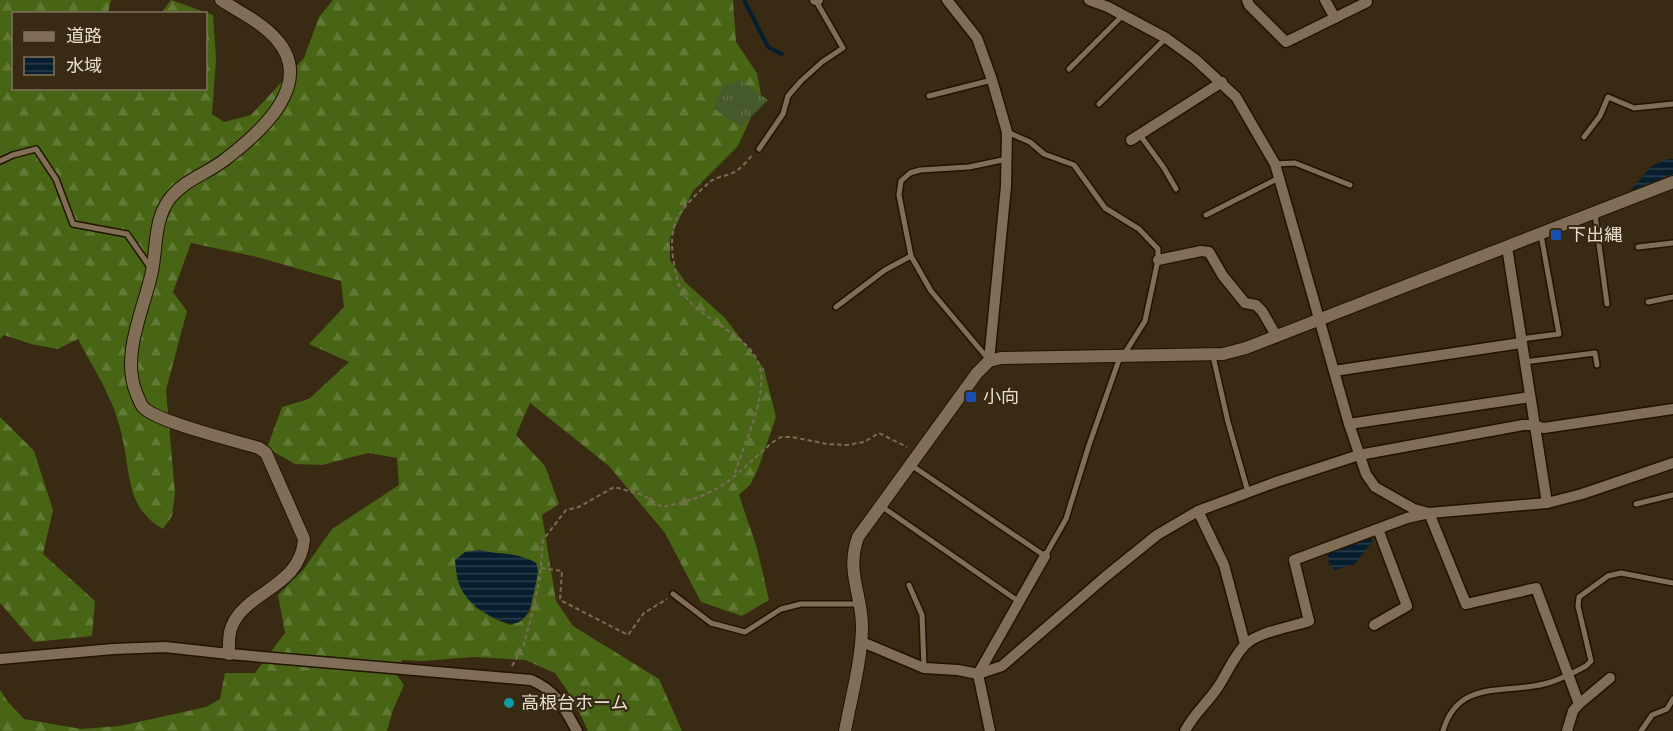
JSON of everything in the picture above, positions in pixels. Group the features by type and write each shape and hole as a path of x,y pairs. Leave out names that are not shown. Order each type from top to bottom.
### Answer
{"street":[{"path":"221,0 277,39 290,66 289,87 282,102 263,126 226,159 181,186 169,200 160,217 153,270 133,344 130,371 143,407 169,421 259,447 266,453 304,539 303,553 295,566 279,583 238,615 231,628 229,654"},
{"path":"947,0 977,38 1007,132 1006,186 989,361"},
{"path":"1089,0 1110,3 1123,15 1166,38 1196,58 1236,97 1275,164 1349,424 1366,474 1376,487 1414,509 1429,513"},
{"path":"1247,0 1286,42 1368,2"},
{"path":"1325,0 1335,18"},
{"path":"1136,138 1222,82"},
{"path":"845,731 861,645 862,626 852,569 853,552 858,537 917,453 977,373 989,361 1001,358 1224,354 1277,337 1673,182"},
{"path":"1507,247 1547,503"},
{"path":"1158,260 1201,251 1209,252 1223,276 1245,303 1256,305 1262,311 1277,337"},
{"path":"1334,371 1521,341"},
{"path":"1349,424 1530,397"},
{"path":"861,645 867,644 924,668 978,674 1002,666 1157,535 1198,511 1359,455 1533,425 1544,428 1673,409"},
{"path":"1185,731 1191,719 1217,689 1225,672 1245,644 1261,635 1310,621 1294,560 1407,518 1429,513 1547,503 1582,494 1673,463"},
{"path":"1198,511 1224,566 1245,644"},
{"path":"1429,513 1466,604 1536,588 1579,704"},
{"path":"1374,625 1407,606 1378,529"},
{"path":"990,731 978,674 1045,556"},
{"path":"0,659 165,647 531,680 543,685 557,696 577,731"},
{"path":"1567,731 1573,711 1610,678"}],"lane":[{"path":"759,149 783,114 788,96 822,62 843,48 817,0"},
{"path":"1069,69 1123,15"},
{"path":"1099,104 1166,38"},
{"path":"929,96 992,80"},
{"path":"1584,137 1600,116 1608,97 1634,108 1673,104"},
{"path":"909,464 1045,556 1066,519 1089,445 1122,356 1145,321 1158,260 1158,249 1153,242 1138,229 1105,208 1074,165 1044,154 1030,142 1007,132"},
{"path":"1136,138 1164,168 1176,189"},
{"path":"0,161 36,149 56,179 73,224 127,234 153,270"},
{"path":"989,361 931,291 911,256 899,195 901,181 910,173 920,170 969,167 1007,159"},
{"path":"1275,164 1295,163 1350,185"},
{"path":"1206,215 1279,178"},
{"path":"1594,212 1607,304"},
{"path":"1521,341 1559,334 1540,234"},
{"path":"1638,248 1673,243"},
{"path":"836,307 885,270 911,256"},
{"path":"1648,302 1673,297"},
{"path":"1524,362 1595,353 1597,365"},
{"path":"1213,354 1228,422 1248,492"},
{"path":"1636,504 1673,495"},
{"path":"880,506 1018,601"},
{"path":"1443,731 1451,713 1467,697 1482,691 1544,684 1586,666 1591,661 1578,606 1579,597 1608,576 1621,573 1673,583"},
{"path":"909,585 922,615 924,668"},
{"path":"673,594 711,622 745,632 781,609 801,604 859,604"},
{"path":"1641,731 1652,715 1667,709 1673,699"}],"path":[{"path":"735,474 760,396 762,382 758,363 756,357 746,347 682,292 672,255 672,239 678,218 691,201 711,181 737,171 759,149"},
{"path":"510,668 523,647 541,568 543,540 566,510 573,510 614,487 643,495 662,507 682,503 727,482 781,437 847,445 864,442 879,433 917,453"},
{"path":"541,568 562,571 560,600 628,635 644,613 673,594"}],"green space":[{"path":"0,0 111,0 108,12 12,12 12,90 207,90 207,13 213,15 216,59 212,114 224,122 251,115 304,58 319,17 333,0 733,0 736,42 757,73 761,95 738,146 693,191 670,238 670,260 686,283 725,318 764,369 776,417 758,469 750,485 739,495 757,548 769,600 742,616 701,602 665,533 609,466 530,403 516,435 545,466 559,504 542,515 556,601 573,626 659,679 682,731 588,731 573,699 555,673 525,660 474,657 422,661 402,660 397,675 404,685 387,731 0,731 0,690 24,719 81,729 120,726 206,707 220,699 225,673 255,673 285,633 278,595 303,570 332,529 399,485 397,458 368,453 322,465 295,464 267,448 282,407 309,399 349,362 309,344 344,307 341,281 257,257 191,243 173,292 187,311 166,390 175,493 172,516 163,529 151,520 136,500 114,409 78,339 58,349 31,344 4,335 0,339","holes":["479,550 510,554 538,570 530,611 525,617 511,625 475,607"]},
{"path":"171,0 205,12 162,12"},
{"path":"740,80 768,100 741,127 713,108 722,87"},
{"path":"0,417 34,451 53,510 43,554 95,601 92,636 34,642 0,603"}],"water":[{"path":"1673,159 1673,174 1630,191 1653,165"},
{"path":"1370,538 1372,542 1355,564 1335,570 1329,565 1330,552"},
{"path":"479,550 516,555 536,563 538,570 531,602 520,622 507,623 498,620 474,604 463,592 456,573 455,560 465,552"}],"waterway":[{"path":"744,0 768,47 782,54"}],"place":[{"name":"下出縄","path":"1556,235"},
{"name":"小向","path":"971,397"},
{"name":"高根台ホーム","path":"509,703"}]}
